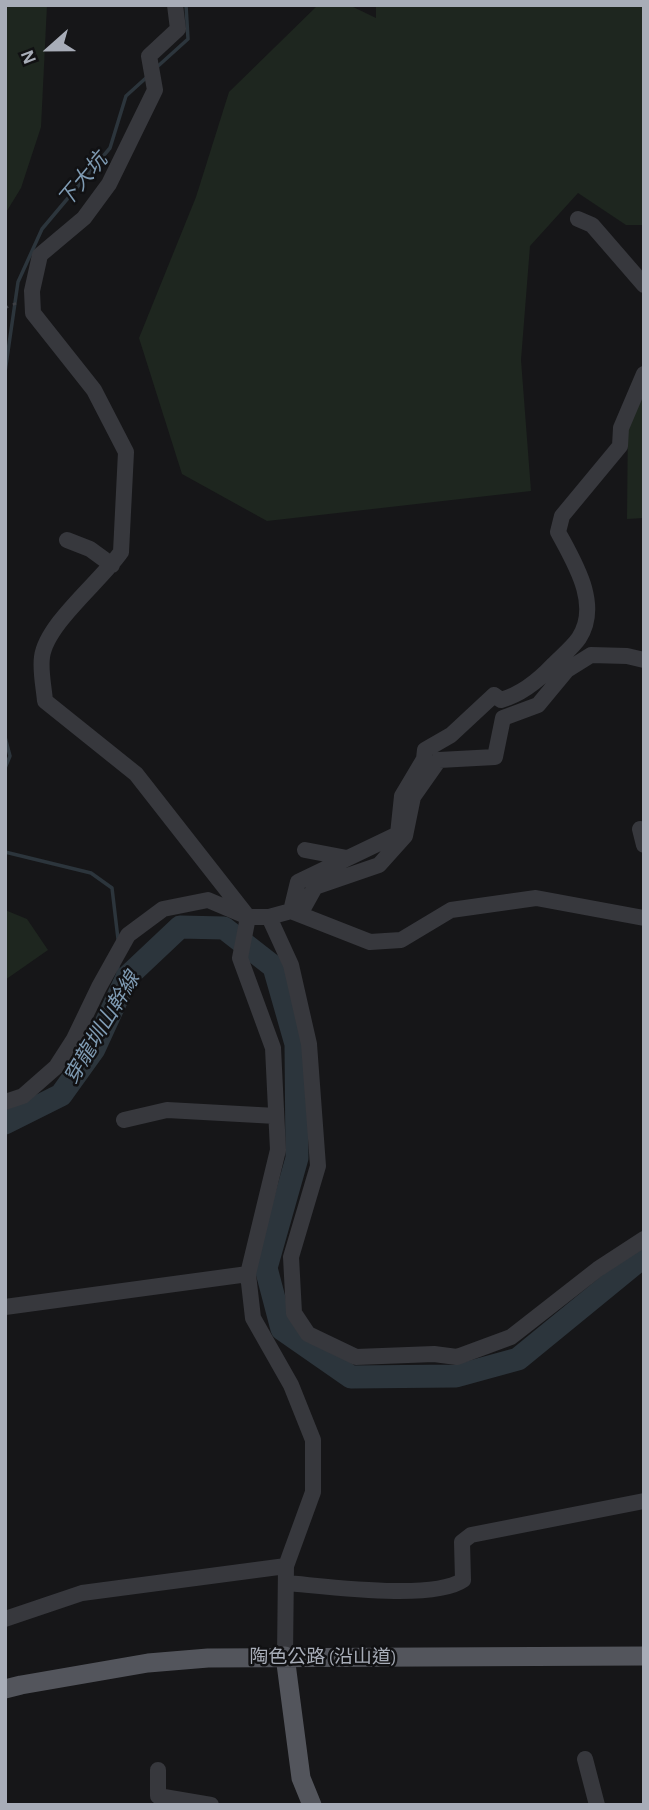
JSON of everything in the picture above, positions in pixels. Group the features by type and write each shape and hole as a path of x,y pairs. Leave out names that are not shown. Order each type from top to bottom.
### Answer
{"main road":[{"path":"285,1656 301,1778 313,1805"},
{"name":"陶色公路 (沿山道)","path":"5,1689 148,1663 208,1658 644,1656"}],"street":[{"path":"175,5 178,29 149,56 155,90 109,184 84,218 40,255 32,291 33,313 94,390 126,452 121,552 52,632 42,656 45,701 136,774 248,917 240,958 273,1048 278,1150 248,1275 253,1318 291,1385 313,1440 313,1492 286,1566 285,1656"},
{"path":"578,219 592,225 644,285"},
{"path":"296,913 298,882 398,834 402,796 424,759 425,750 451,735 495,695 501,700 516,696 543,676 580,637 588,610 579,572 558,532 562,516 620,446 621,428 644,374"},
{"path":"66,540 90,549 112,565"},
{"path":"296,913 314,887 379,865 405,836 413,797 439,760 495,757 503,719 538,705 567,670 590,655 627,656 644,660"},
{"path":"305,850 347,858"},
{"path":"5,1102 23,1096 56,1067 74,1039 128,935 163,909 208,900 248,917 296,913 370,943 401,940 451,910 536,898 644,918"},
{"path":"269,917 291,965 309,1044 318,1166 290,1256 294,1313 308,1334 356,1357 434,1354 457,1357 511,1337 598,1269 644,1239"},
{"path":"124,1120 167,1110 276,1116"},
{"path":"5,1307 248,1275"},
{"path":"286,1583 381,1591 452,1588 463,1580 462,1542 471,1535 644,1501"},
{"path":"5,1619 82,1593 286,1566"},
{"path":"585,1759 597,1805"},
{"path":"158,1770 158,1796 211,1805"},
{"path":"301,1778 302,1805"}],"shaded area":[{"path":"5,5 47,5 41,127 21,188 5,214"},
{"path":"318,5 349,5 376,18 376,5 644,5 644,225 626,225 578,193 530,246 521,360 531,491 267,521 182,474 139,338 196,197 229,92"},
{"path":"644,383 644,518 627,519 628,417"},
{"path":"5,910 27,919 48,950 5,980"}],"waterway":[{"name":"下大坑","path":"157,67 188,39 186,5"},
{"name":"下大坑","path":"5,372 18,282 42,229 110,148 126,96 147,77"},
{"name":"下大坑","path":"5,737 10,756 5,768"},
{"name":"下大坑","path":"5,852 91,873 112,888 118,939"},
{"name":"穿龍圳山幹線","path":"5,1123 61,1095 94,1049 127,977 180,927 224,928 274,967 296,1044 297,1158 266,1268 282,1329 351,1377 456,1376 518,1359 644,1256"},
{"name":"下大坑","path":"118,964 118,996"}]}
